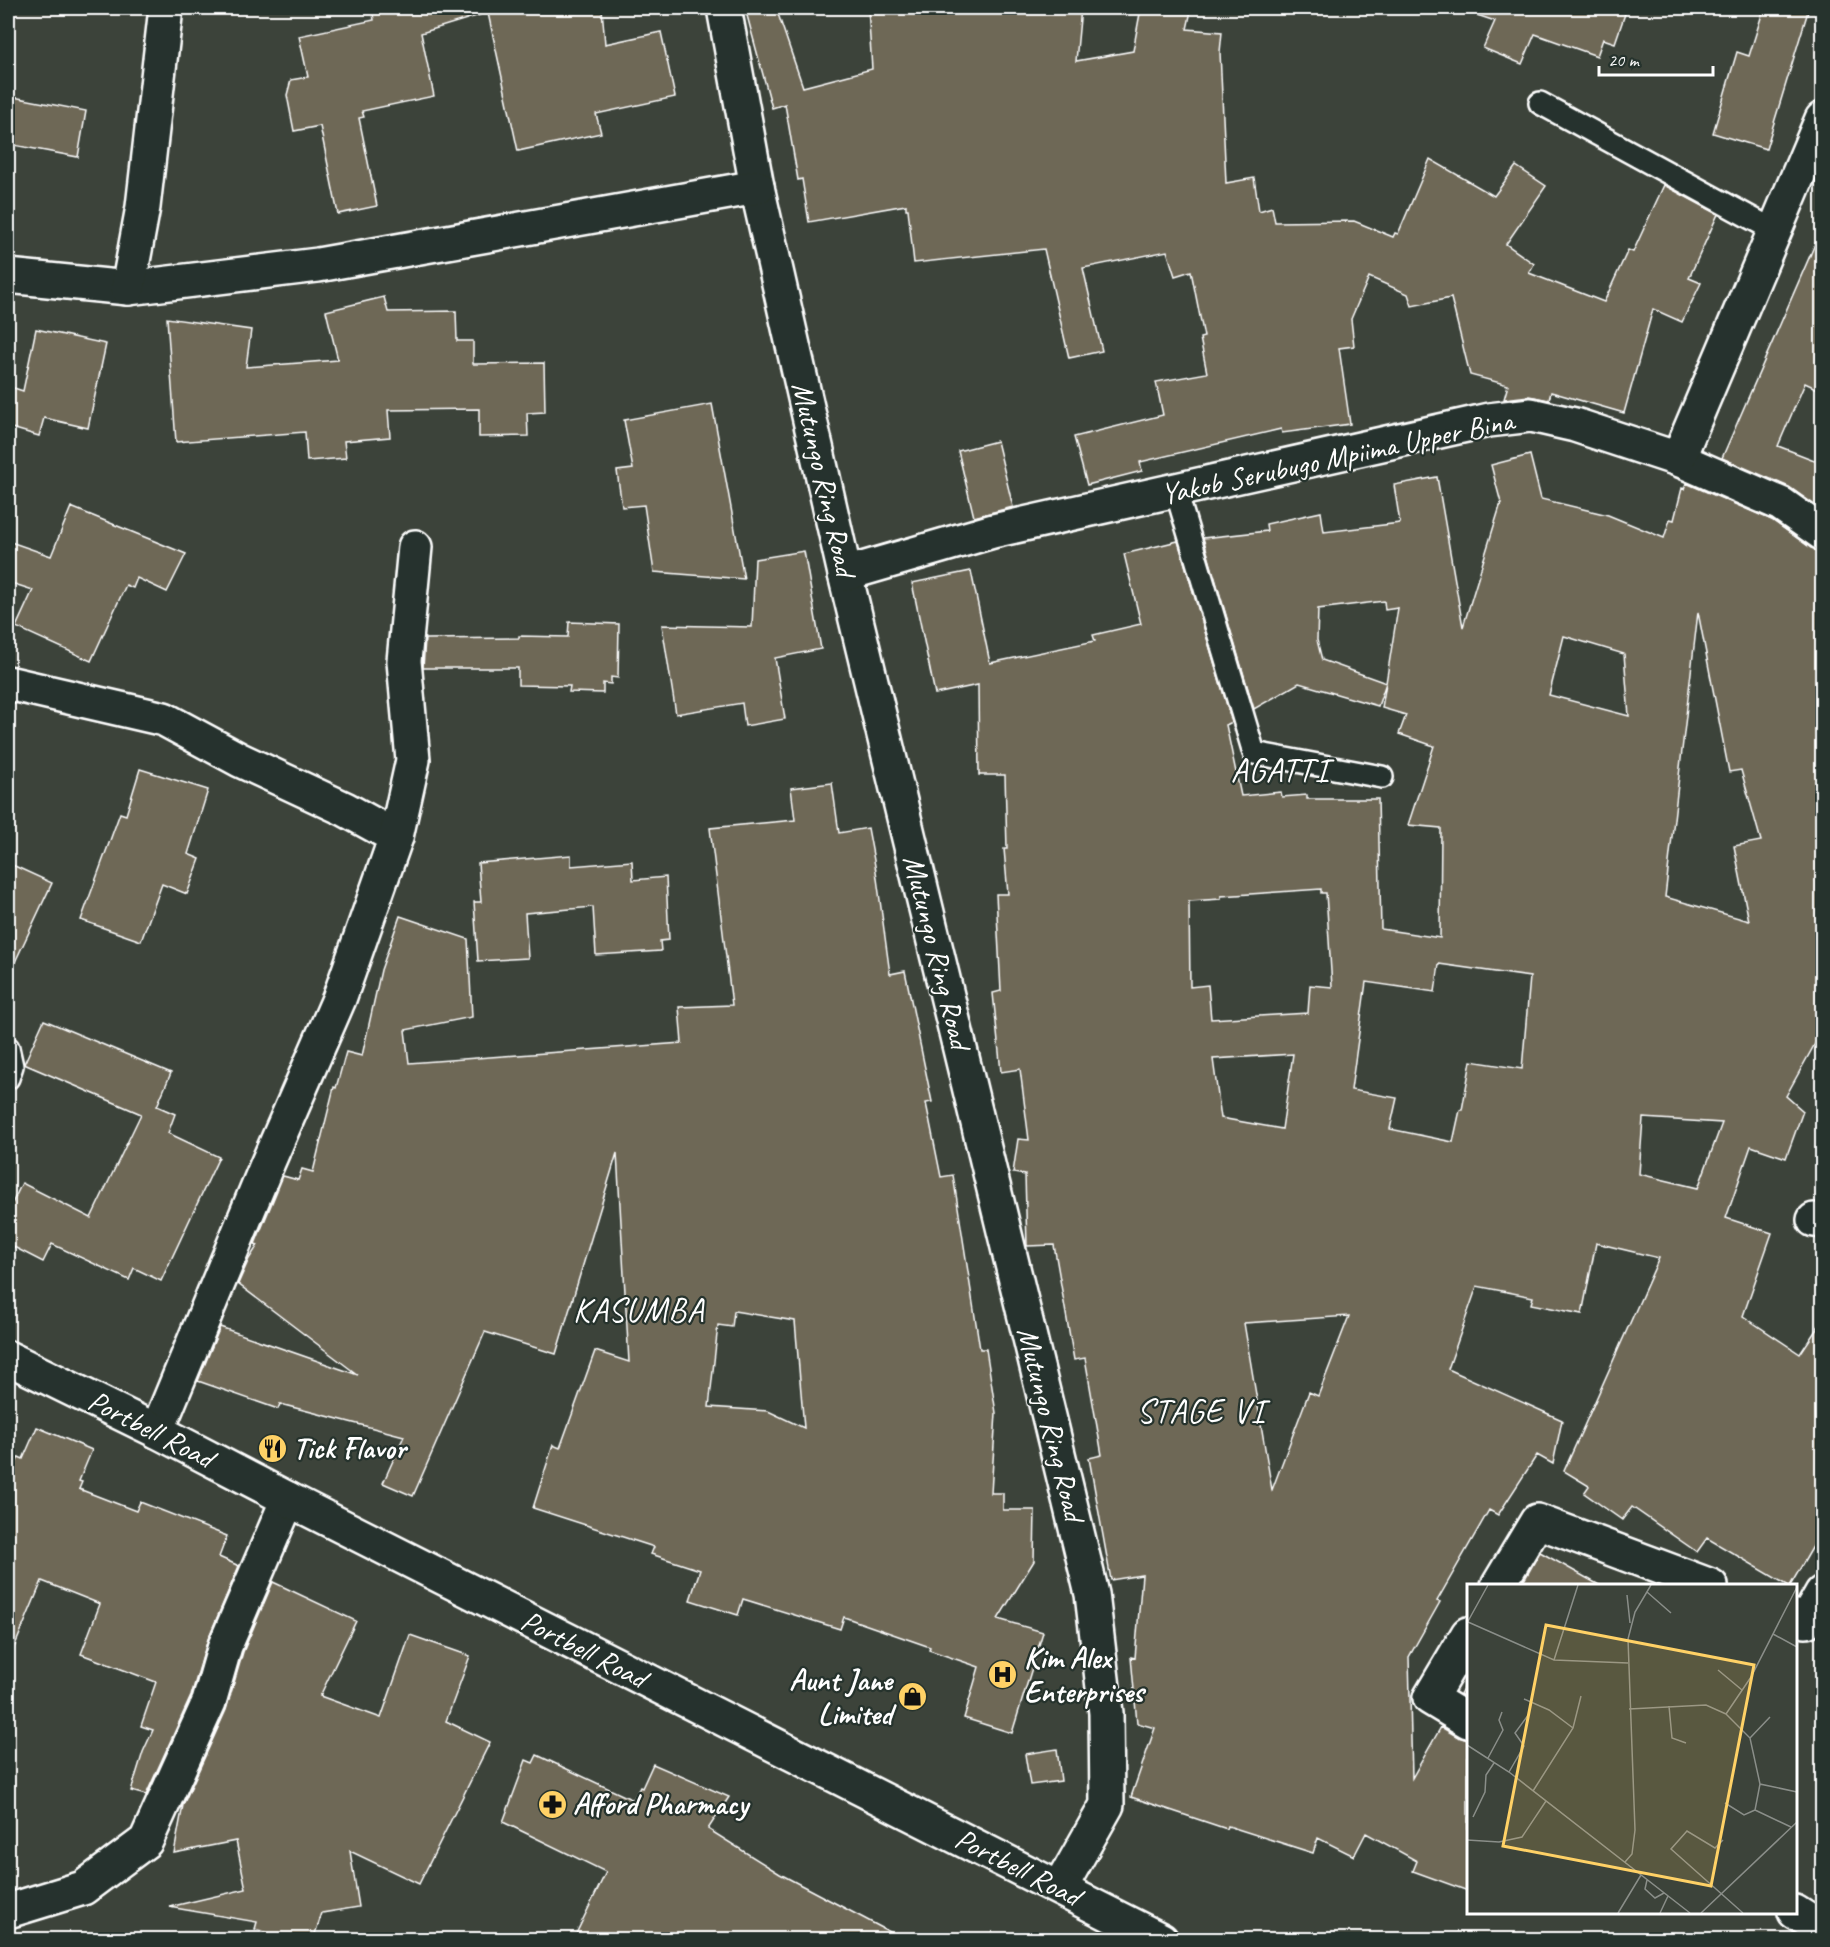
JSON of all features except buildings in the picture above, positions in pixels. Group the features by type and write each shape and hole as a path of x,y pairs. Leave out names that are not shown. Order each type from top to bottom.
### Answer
{"street":[{"path":"128,288 143,207 166,8"},
{"name":"Mutungo Ring Road","path":"724,8 757,187 846,574 1092,1594 1106,1713 1107,1804 1060,1888"},
{"path":"1678,459 1822,119"},
{"path":"8,276 128,288 318,265 757,187"},
{"name":"Yakob Serubugo Mpiima Upper Bina","path":"846,574 993,531 1489,420 1531,415 1575,425 1678,459 1781,504 1822,533"},
{"path":"158,1431 266,1167 339,999 396,837 413,760 404,661 415,546"},
{"path":"8,682 164,719 240,760 345,809 396,837"},
{"name":"Portbell Road","path":"8,1358 158,1431 288,1499 1161,1940"},
{"path":"8,1911 83,1888 146,1841 209,1702 225,1646 288,1499"},
{"path":"1499,1584 1537,1521 1706,1584"},
{"path":"1797,1617 1806,1621 1822,1593"},
{"path":"1467,1636 1430,1698 1467,1719"},
{"path":"1797,1914 1822,1929"}],"lane":[{"path":"1540,102 1775,231"},
{"path":"1176,491 1254,753 1382,777"},
{"path":"8,1048 12,1066 8,1078"}],"place":[{"name":"Tick Flavor","path":"272,1448"},
{"name":"Kim Alex Enterprises","path":"1003,1675"},
{"name":"Aunt Jane Limited","path":"913,1697"},
{"name":"Afford Pharmacy","path":"552,1804"}],"district":[{"name":"AGATTI","path":"1280,769"},
{"name":"KASUMBA","path":"639,1309"},
{"name":"STAGE VI","path":"1201,1410"}]}
